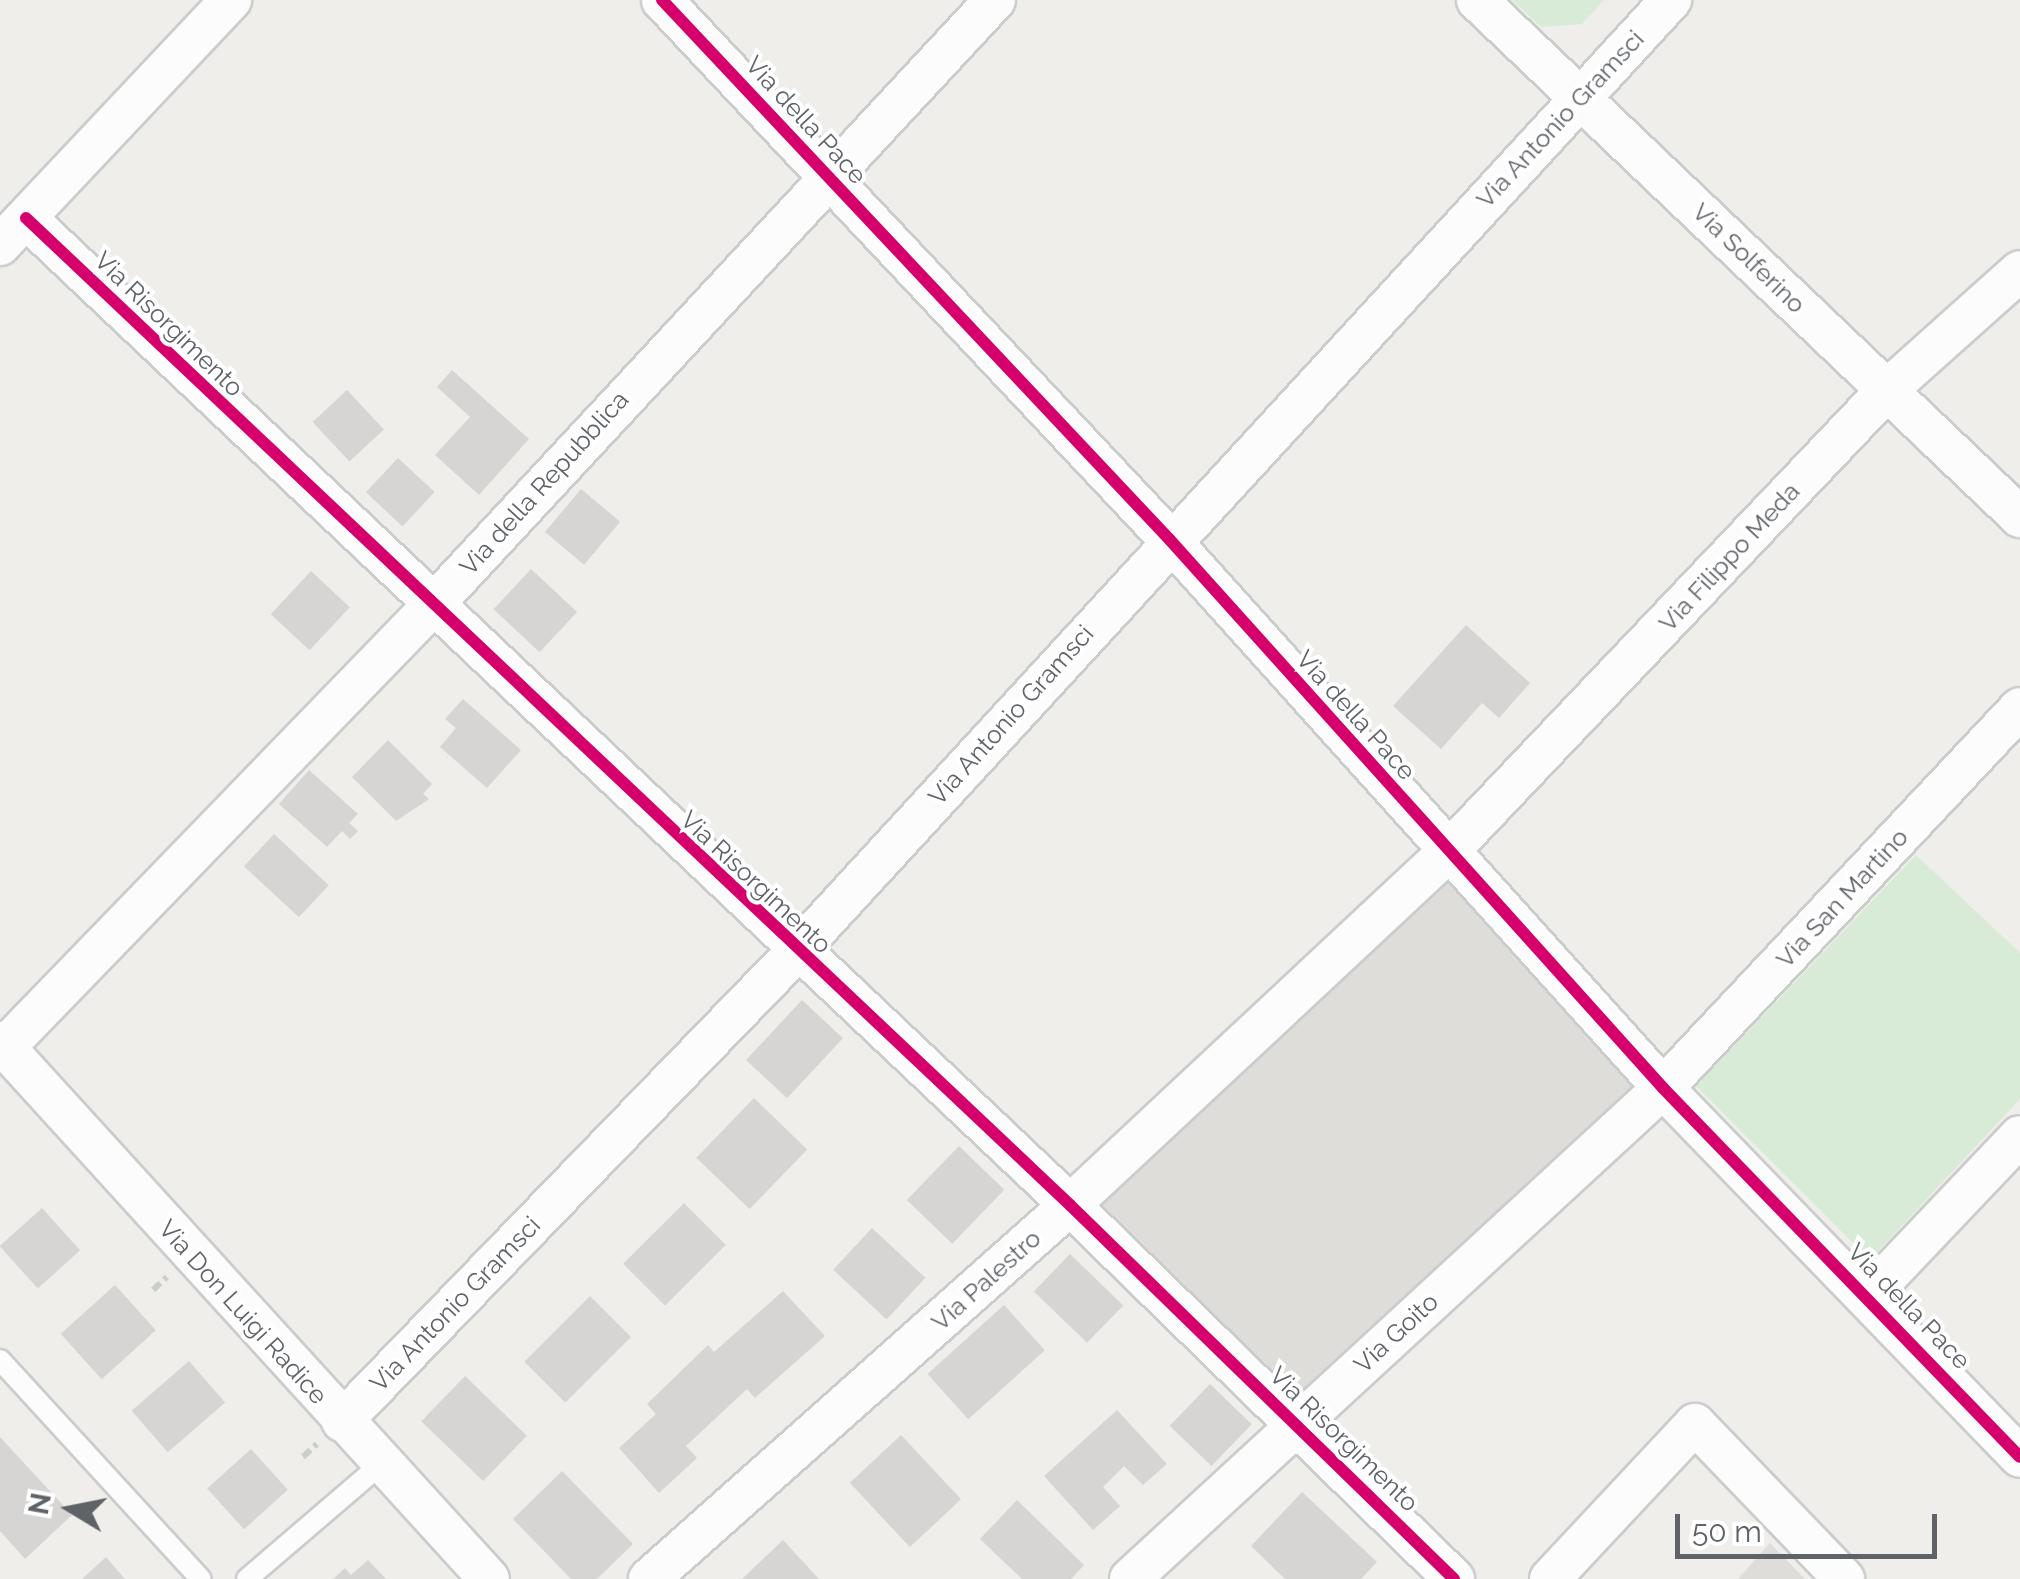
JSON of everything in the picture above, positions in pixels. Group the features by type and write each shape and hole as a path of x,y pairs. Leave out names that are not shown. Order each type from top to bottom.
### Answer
{"street":[{"path":"13,232 231,0"},
{"name":"Via della Pace","path":"662,0 1170,540 1663,1088 1869,1295 2020,1457"},
{"name":"Via della Repubblica","path":"2,1044 432,606 827,174 995,0"},
{"name":"Via Solferino","path":"1477,0 2020,517"},
{"name":"Via Antonio Gramsci","path":"342,1422 797,952 1170,540 1671,0"},
{"name":"Via Risorgimento","path":"13,232 432,606 1070,1206 1454,1579"},
{"name":"Via Filippo Meda","path":"1448,852 1887,390 2020,271"},
{"name":"Via San Martino","path":"1663,1088 2020,708"},
{"name":"Via Palestro","path":"649,1579 1070,1206 1448,852"},
{"name":"Via Don Luigi Radice","path":"2,1044 380,1464 490,1579"},
{"name":"Via Goito","path":"1130,1579 1663,1088"},
{"path":"1869,1295 2020,1136"},
{"path":"1550,1579 1695,1424 1844,1579"}],"lane":[{"path":"0,1360 201,1579"},
{"path":"247,1579 380,1464"}],"shaded area":[{"path":"1448,867 1646,1087 1277,1419 1079,1199"},
{"path":"1770,1543 1805,1579 1738,1579"}],"green space":[{"path":"1512,0 1604,0 1582,24 1541,27"},
{"path":"1916,855 2020,953 2020,1099 1870,1260 1696,1086"}],"building":[{"path":"452,370 529,439 479,495 435,455 470,417 437,387"},
{"path":"347,390 384,429 349,462 313,422"},
{"path":"398,458 435,492 403,526 366,492"},
{"path":"581,489 620,522 584,565 545,532"},
{"path":"531,569 577,612 540,652 493,609"},
{"path":"311,571 350,607 310,650 271,614"},
{"path":"1466,625 1530,683 1499,718 1482,703 1441,749 1393,706"},
{"path":"463,699 521,750 487,788 440,747 456,728 445,719"},
{"path":"388,740 432,784 423,794 429,799 396,821 352,777"},
{"path":"309,770 358,814 349,823 358,831 350,839 342,831 327,847 279,804"},
{"path":"274,834 329,885 299,917 244,866"},
{"path":"802,1000 843,1038 787,1098 746,1060"},
{"path":"754,1098 807,1149 750,1209 696,1158"},
{"path":"959,1146 1004,1190 952,1244 907,1200"},
{"path":"684,1203 726,1245 665,1306 623,1264"},
{"path":"42,1208 80,1250 38,1288 0,1246"},
{"path":"872,1228 925,1278 887,1319 833,1270"},
{"path":"1070,1254 1123,1305 1087,1343 1034,1291"},
{"path":"115,1285 156,1330 102,1379 61,1334"},
{"path":"783,1291 825,1336 755,1398 747,1389 686,1446 697,1458 659,1493 619,1448 656,1414 647,1404 708,1345 714,1352"},
{"path":"590,1296 631,1337 565,1403 524,1362"},
{"path":"1004,1305 1045,1350 968,1419 927,1374"},
{"path":"189,1361 225,1403 168,1452 132,1411"},
{"path":"465,1376 527,1436 483,1481 421,1421"},
{"path":"1210,1384 1252,1424 1211,1466 1170,1426"},
{"path":"1117,1410 1167,1464 1143,1485 1124,1466 1103,1487 1120,1506 1093,1530 1044,1476"},
{"path":"901,1435 961,1499 910,1547 850,1483"},
{"path":"0,1437 72,1515 25,1559 0,1531"},
{"path":"251,1449 288,1490 244,1529 207,1488"},
{"path":"562,1471 633,1544 597,1579 571,1579 513,1519"},
{"path":"1302,1492 1377,1562 1361,1579 1285,1579 1251,1546"},
{"path":"1017,1500 1084,1565 1071,1579 1022,1579 980,1539"},
{"path":"783,1540 819,1579 742,1579"},
{"path":"106,1557 125,1579 82,1579"},
{"path":"368,1560 386,1579 333,1579 345,1568 351,1575"}],"cycle path":[{"path":"662,0 1170,540 1663,1088 2020,1457"},
{"path":"26,218 1070,1205 1454,1579"}]}
